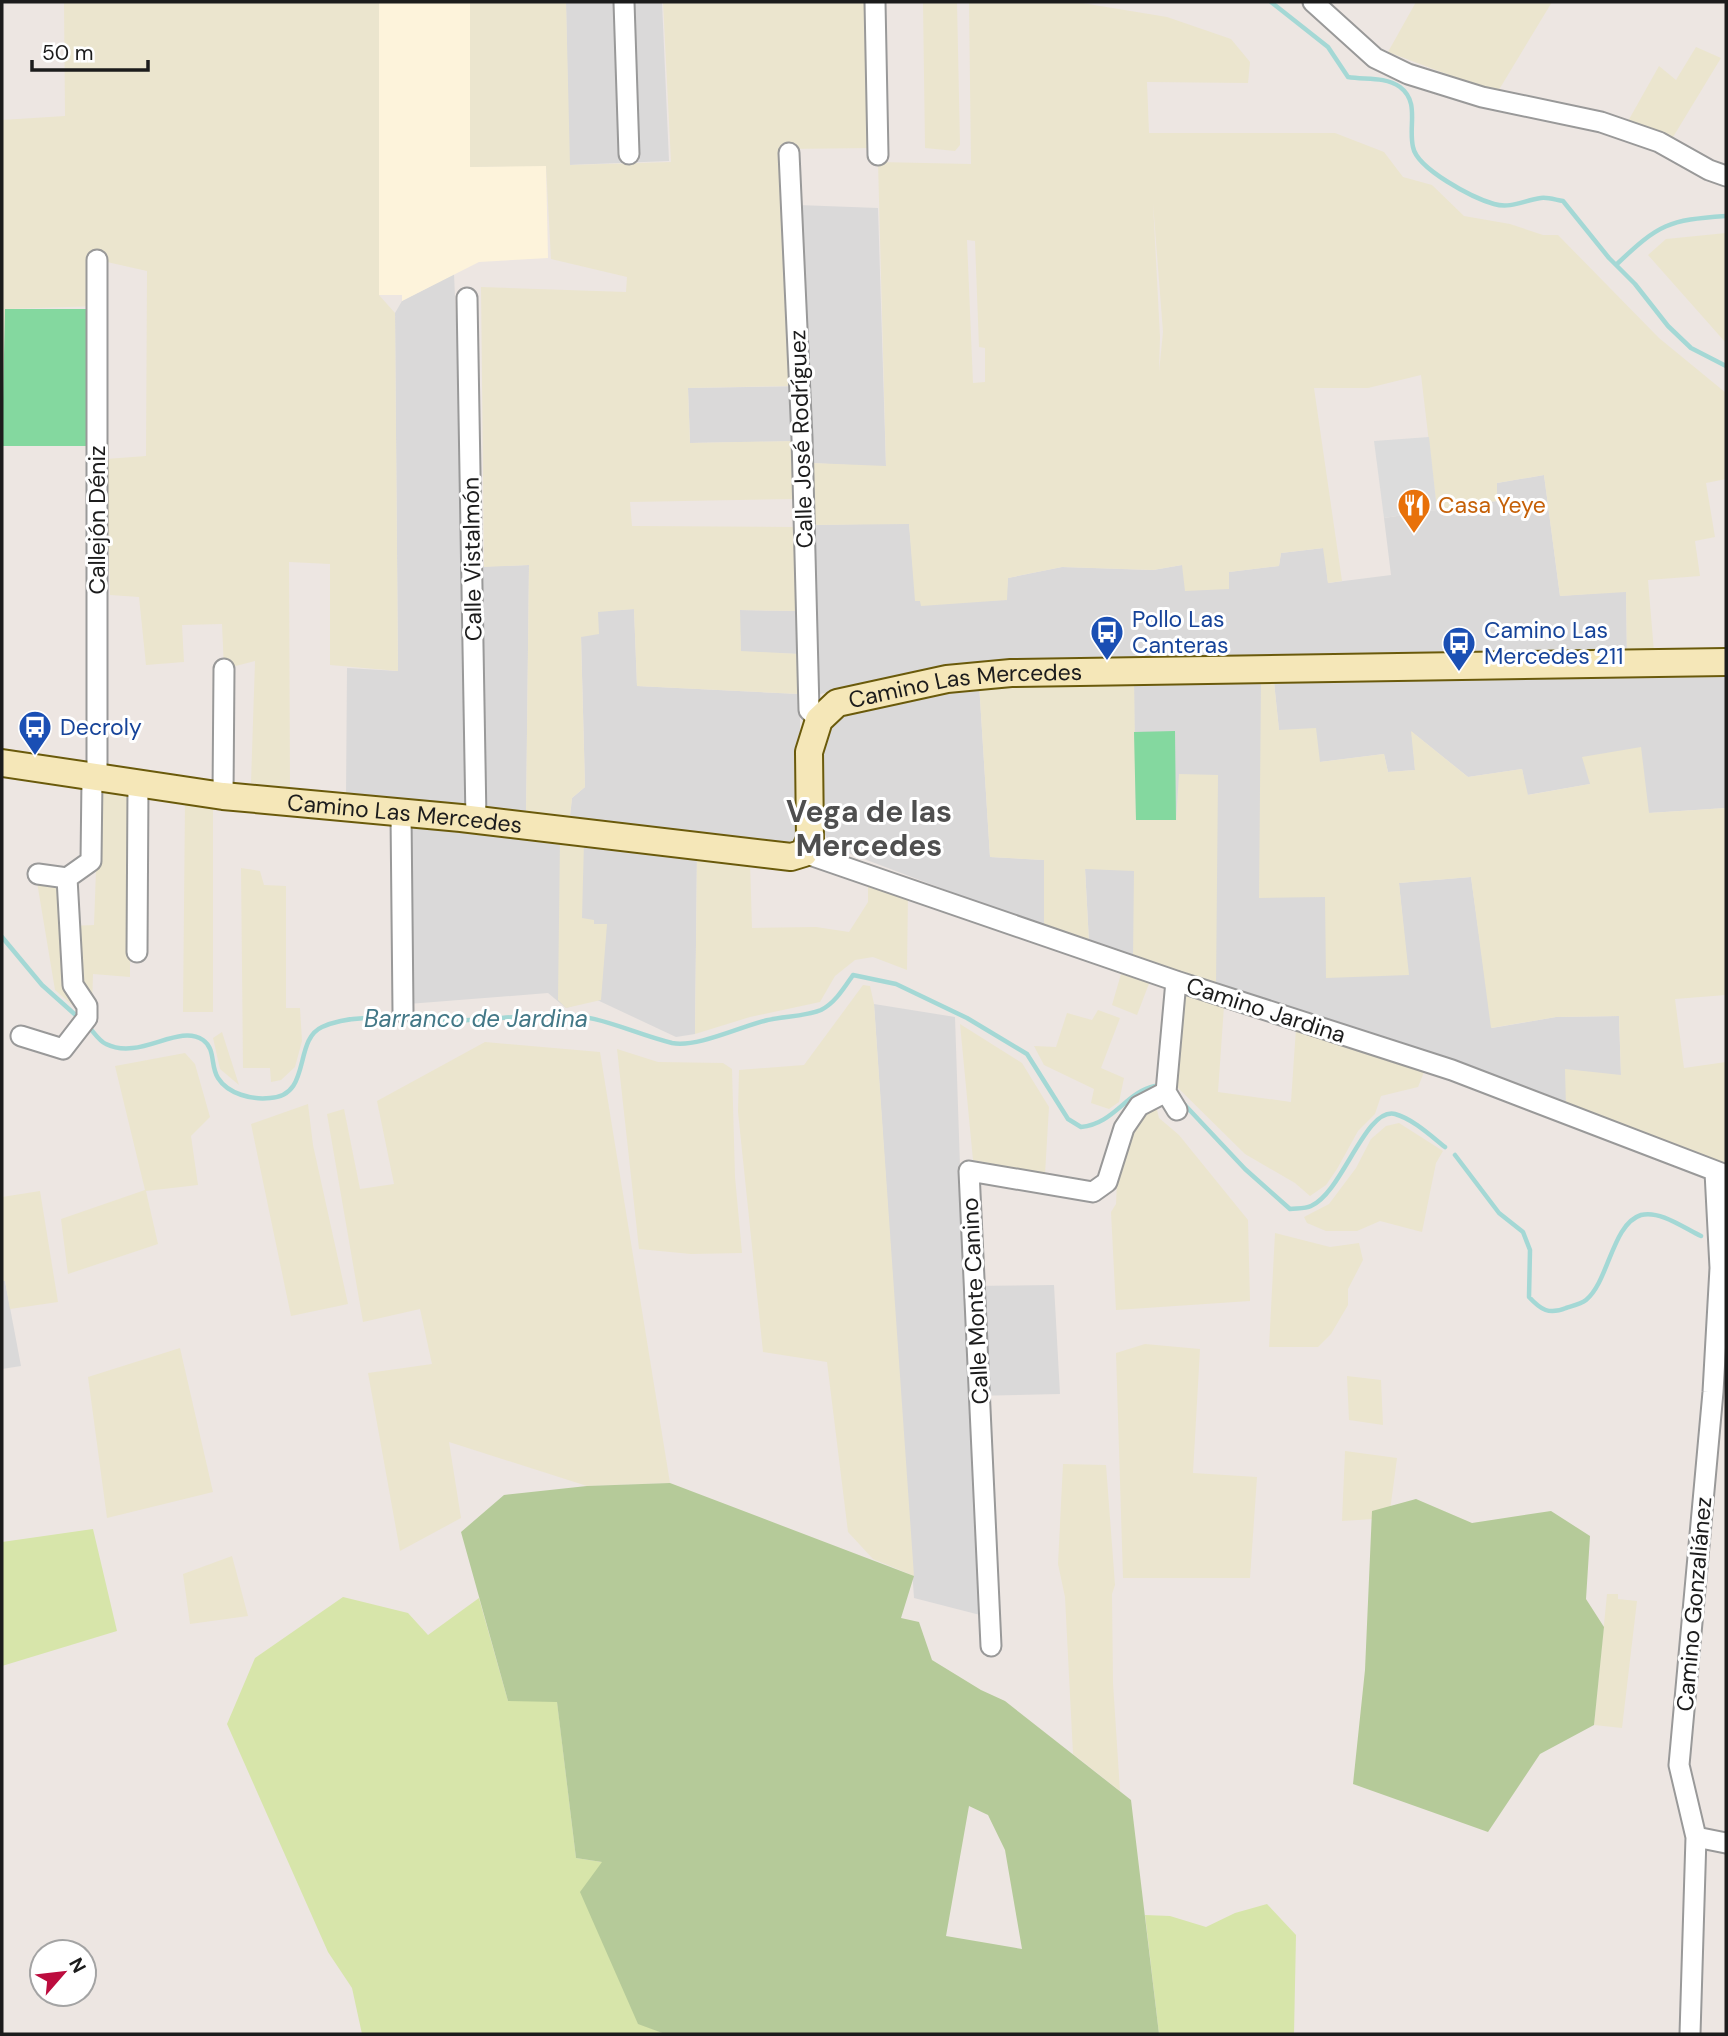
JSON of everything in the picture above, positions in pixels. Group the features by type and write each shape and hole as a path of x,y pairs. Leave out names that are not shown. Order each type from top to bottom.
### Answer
{"main road":[{"name":"Camino Las Mercedes","path":"2,763 223,796 476,820 791,857 804,853 810,839 809,752 819,720 837,703 870,694 947,679 1011,673 1726,662"}],"street":[{"path":"624,2 629,155"},
{"path":"875,2 878,155"},
{"path":"1312,2 1375,58 1408,74 1482,96 1601,122 1659,142 1709,170 1726,176"},
{"name":"Calle José Rodríguez","path":"789,153 802,438 809,710 819,720"},
{"name":"Callejón Déniz","path":"68,878 91,862 95,779 97,260"},
{"name":"Calle Vistalmón","path":"467,298 476,820"},
{"path":"223,796 224,669"},
{"path":"137,952 138,785"},
{"path":"401,814 403,1012"},
{"name":"Camino Jardina","path":"804,853 1176,981 1452,1070 1721,1174"},
{"path":"21,1036 62,1049 83,1023 87,1006 74,985 68,878 38,874"},
{"path":"1176,981 1166,1092 1177,1110"},
{"name":"Calle Monte Canino","path":"991,1646 969,1171 1093,1192 1107,1182 1124,1128 1139,1106 1166,1092"},
{"name":"Camino Gonzaliánez","path":"1690,2034 1696,1837 1679,1765 1723,1271 1721,1174"},
{"path":"1696,1837 1726,1843"}],"shaded area":[{"path":"64,2 379,2 379,295 395,313 398,671 330,665 330,564 289,562 290,788 251,783 255,661 224,669 222,624 182,625 184,662 146,665 139,597 110,595 106,459 146,456 147,271 98,260 98,306 5,309 2,448 2,120 65,116"},
{"path":"379,2 470,2 470,167 546,165 548,258 479,262 402,301 402,295 379,295"},
{"path":"470,2 566,2 570,165 671,162 663,2 868,2 873,148 784,149 794,386 688,388 690,443 796,441 794,499 630,502 632,526 794,527 797,611 740,610 741,651 799,654 800,694 637,686 634,609 598,612 599,634 581,637 585,787 572,798 569,825 526,818 529,565 484,567 481,287 626,292 627,277 551,259 546,166 470,167"},
{"path":"566,2 662,2 669,161 569,165"},
{"path":"923,2 957,2 960,145 955,151 925,148"},
{"path":"969,2 1076,2 1167,17 1231,39 1250,62 1248,83 1147,82 1149,133 1335,133 1384,152 1403,177 1432,185 1464,216 1510,224 1543,235 1558,235 1659,338 1726,393 1726,479 1706,483 1715,537 1695,541 1700,576 1648,580 1654,652 1627,657 1626,592 1560,596 1544,475 1497,483 1497,501 1437,510 1421,375 1368,388 1314,388 1342,581 1328,583 1323,548 1281,553 1279,566 1229,572 1229,589 1185,591 1182,565 1153,570 1062,567 1008,578 1007,600 921,606 920,601 915,601 909,524 815,525 811,463 886,466 878,162 971,164","holes":["1153,203 1163,332 1159,372 1160,337","967,240 975,241 979,347 985,348 985,382 973,383"]},
{"path":"1416,2 1552,2 1497,93 1388,52"},
{"path":"1696,47 1721,58 1670,142 1647,127 1627,123 1659,66 1676,80"},
{"path":"798,205 878,208 886,467 811,463 809,441 690,443 688,388 806,386"},
{"path":"1726,233 1726,343 1648,255 1666,239"},
{"path":"454,274 467,567 529,565 526,818 346,797 347,668 398,671 395,313 402,301"},
{"path":"1429,437 1437,510 1384,518 1374,441"},
{"path":"1544,475 1560,596 1626,591 1627,657 984,666 814,695 815,525 909,523 916,601 1006,600 1008,578 1062,567 1153,570 1182,565 1228,589 1229,572 1279,566 1281,553 1324,548 1328,583 1391,575 1384,518 1496,501 1497,483"},
{"path":"634,609 637,686 800,694 800,839 796,848 569,825 572,798 585,787 581,636 598,611"},
{"path":"739,610 797,611 799,654 741,652"},
{"path":"1726,673 1726,808 1649,813 1590,784 1527,795 1522,769 1468,777 1412,732 1415,770 1388,772 1384,754 1320,762 1279,730 1274,682 1261,681 1325,897 1408,975 1399,883 1471,877 1492,1028 1556,1017 1619,1016 1621,1076 1566,1107 1089,942 1085,868 1135,870 1134,679"},
{"path":"1134,679 1136,820 1176,820 1179,774 1218,775 1216,987 1133,959 1134,871 1085,869 1089,942 1044,927 1044,860 990,857 979,683"},
{"path":"1261,681 1274,682 1279,730 1316,728 1320,762 1384,754 1388,772 1415,770 1411,731 1468,777 1522,769 1528,795 1590,784 1582,757 1641,747 1649,813 1726,808 1726,995 1675,999 1684,1068 1726,1062 1726,1169 1566,1107 1565,1069 1621,1075 1619,1016 1556,1017 1491,1028 1471,877 1399,883 1409,975 1326,978 1325,897 1259,898"},
{"path":"979,683 990,857 1044,860 1044,927 835,848 825,835 819,745 843,707"},
{"path":"99,788 130,790 130,977 93,974 92,1005 87,1018 55,990 37,882 68,883 70,926 94,925"},
{"path":"185,801 213,805 213,1012 183,1012"},
{"path":"406,823 697,853 695,1034 676,1037 595,999 566,1008 548,993 408,1004"},
{"path":"560,839 584,841 582,918 594,920 594,924 607,924 601,1000 566,1008 558,1000"},
{"path":"697,853 750,862 752,928 816,927 849,932 868,902 868,882 908,893 907,970 873,957 855,960 835,976 820,1002 750,1017 695,1034"},
{"path":"241,868 260,871 264,885 286,886 286,1008 300,1008 302,1041 295,1067 281,1080 271,1082 270,1068 243,1068"},
{"path":"1121,974 1150,981 1137,1015 1112,1005"},
{"path":"863,985 870,986 874,1004 914,1576 873,1559 848,1532 827,1362 763,1352 738,1112 739,1070 804,1065"},
{"path":"1184,991 1224,1006 1218,1092 1291,1102 1296,1028 1424,1072 1418,1087 1381,1096 1375,1114 1358,1131 1326,1185 1310,1196 1295,1183 1245,1154 1175,1085"},
{"path":"874,1004 955,1017 964,1286 1054,1285 1060,1394 972,1396 984,1616 914,1598"},
{"path":"1098,1010 1120,1018 1101,1068 1124,1078 1119,1102 1109,1109 1091,1103 1094,1089 1044,1065 1034,1046 1056,1047 1067,1013 1092,1020"},
{"path":"960,1024 1022,1063 1049,1107 1045,1174 973,1160"},
{"path":"222,1032 239,1085 220,1069 213,1038"},
{"path":"485,1042 600,1052 670,1483 587,1486 449,1442 461,1518 400,1551 368,1373 432,1364 420,1309 363,1322 327,1114 344,1109 360,1189 394,1184 377,1101"},
{"path":"617,1049 658,1062 723,1063 732,1069 735,1177 742,1253 691,1254 639,1249"},
{"path":"185,1053 195,1064 210,1117 191,1136 198,1185 146,1191 158,1244 68,1274 61,1219 145,1190 115,1066"},
{"path":"308,1104 313,1145 348,1304 291,1316 251,1124"},
{"path":"1156,1106 1159,1118 1179,1135 1248,1220 1250,1301 1116,1310 1111,1212 1116,1204 1118,1158 1146,1108"},
{"path":"1399,1123 1443,1151 1436,1163 1422,1232 1380,1221 1357,1231 1326,1231 1307,1223 1304,1217 1329,1204 1356,1168 1371,1139 1386,1126"},
{"path":"40,1191 58,1302 10,1309 5,1281 2,1281 2,1197"},
{"path":"1275,1233 1330,1247 1359,1243 1363,1260 1348,1289 1348,1305 1331,1334 1318,1347 1269,1347"},
{"path":"2,1281 5,1281 21,1366 2,1369"},
{"path":"1145,1344 1200,1349 1193,1473 1257,1477 1250,1578 1123,1578 1116,1353"},
{"path":"180,1348 213,1492 107,1518 88,1377"},
{"path":"1347,1376 1381,1380 1383,1425 1349,1420"},
{"path":"1345,1451 1397,1458 1389,1518 1342,1521"},
{"path":"1063,1464 1106,1465 1115,1585 1112,1594 1113,1683 1120,1791 1073,1754 1065,1597 1058,1564"},
{"path":"232,1556 248,1616 190,1624 183,1574"},
{"path":"1607,1594 1618,1594 1618,1599 1637,1601 1622,1728 1594,1725"}],"green space":[{"path":"5,309 91,309 99,446 2,446"},
{"path":"1175,731 1176,820 1136,820 1134,732"},
{"path":"670,1483 914,1576 901,1618 919,1622 932,1660 981,1690 1005,1701 1131,1800 1159,2034 665,2034 638,2024 580,1892 602,1862 576,1858 557,1702 508,1701 461,1532 504,1495 587,1486","holes":["969,1806 988,1815 1005,1850 1022,1949 946,1936"]},
{"path":"1416,1499 1472,1523 1551,1511 1590,1536 1586,1599 1604,1627 1594,1725 1540,1754 1488,1832 1353,1784 1365,1670 1372,1511"},
{"path":"93,1529 117,1631 2,1666 2,1542"},
{"path":"343,1597 408,1613 428,1635 479,1598 508,1701 557,1701 576,1858 602,1862 638,2023 665,2034 362,2034 352,1988 328,1952 227,1724 255,1658"},
{"path":"1267,1904 1296,1935 1294,2034 1159,2034 1145,1915 1170,1916 1206,1927 1235,1913"}],"waterway":[{"path":"1271,2 1328,47 1348,77 1388,81 1406,93 1412,107 1413,147 1417,156 1435,173 1473,196 1494,204 1512,205 1544,198 1563,201 1668,326 1691,348 1726,366"},
{"path":"1617,264 1644,240 1666,226 1677,222 1726,216"},
{"name":"Barranco de Jardina","path":"2,937 42,985 80,1019"},
{"name":"Barranco de Jardina","path":"88,1026 103,1043 119,1048 145,1046 170,1038 193,1036 203,1040 210,1048 216,1073 222,1084 248,1097 270,1098 283,1095 292,1088 313,1034 335,1022 364,1018 438,1021 570,1015 599,1020 657,1039 682,1044 705,1040 764,1021 821,1010 835,999 853,975 896,984 967,1018 1027,1054 1068,1119 1081,1127 1102,1120 1145,1089 1155,1086"},
{"name":"Barranco de Jardina","path":"1183,1103 1245,1169 1290,1209 1309,1207 1323,1198 1364,1136 1384,1115 1395,1114 1408,1120 1445,1147"},
{"name":"Barranco de Jardina","path":"1455,1155 1499,1213 1523,1232 1530,1250 1529,1297 1546,1310 1560,1310 1586,1300 1600,1280 1623,1229 1631,1220 1641,1215 1664,1217 1701,1236"}],"place":[{"name":"Casa Yeye","path":"1414,535"},
{"name":"Pollo Las Canteras","path":"1107,662"},
{"name":"Camino Las Mercedes 211","path":"1459,673"},
{"name":"Decroly","path":"35,757"}],"district":[{"name":"Vega de las Mercedes","path":"869,829"}]}
